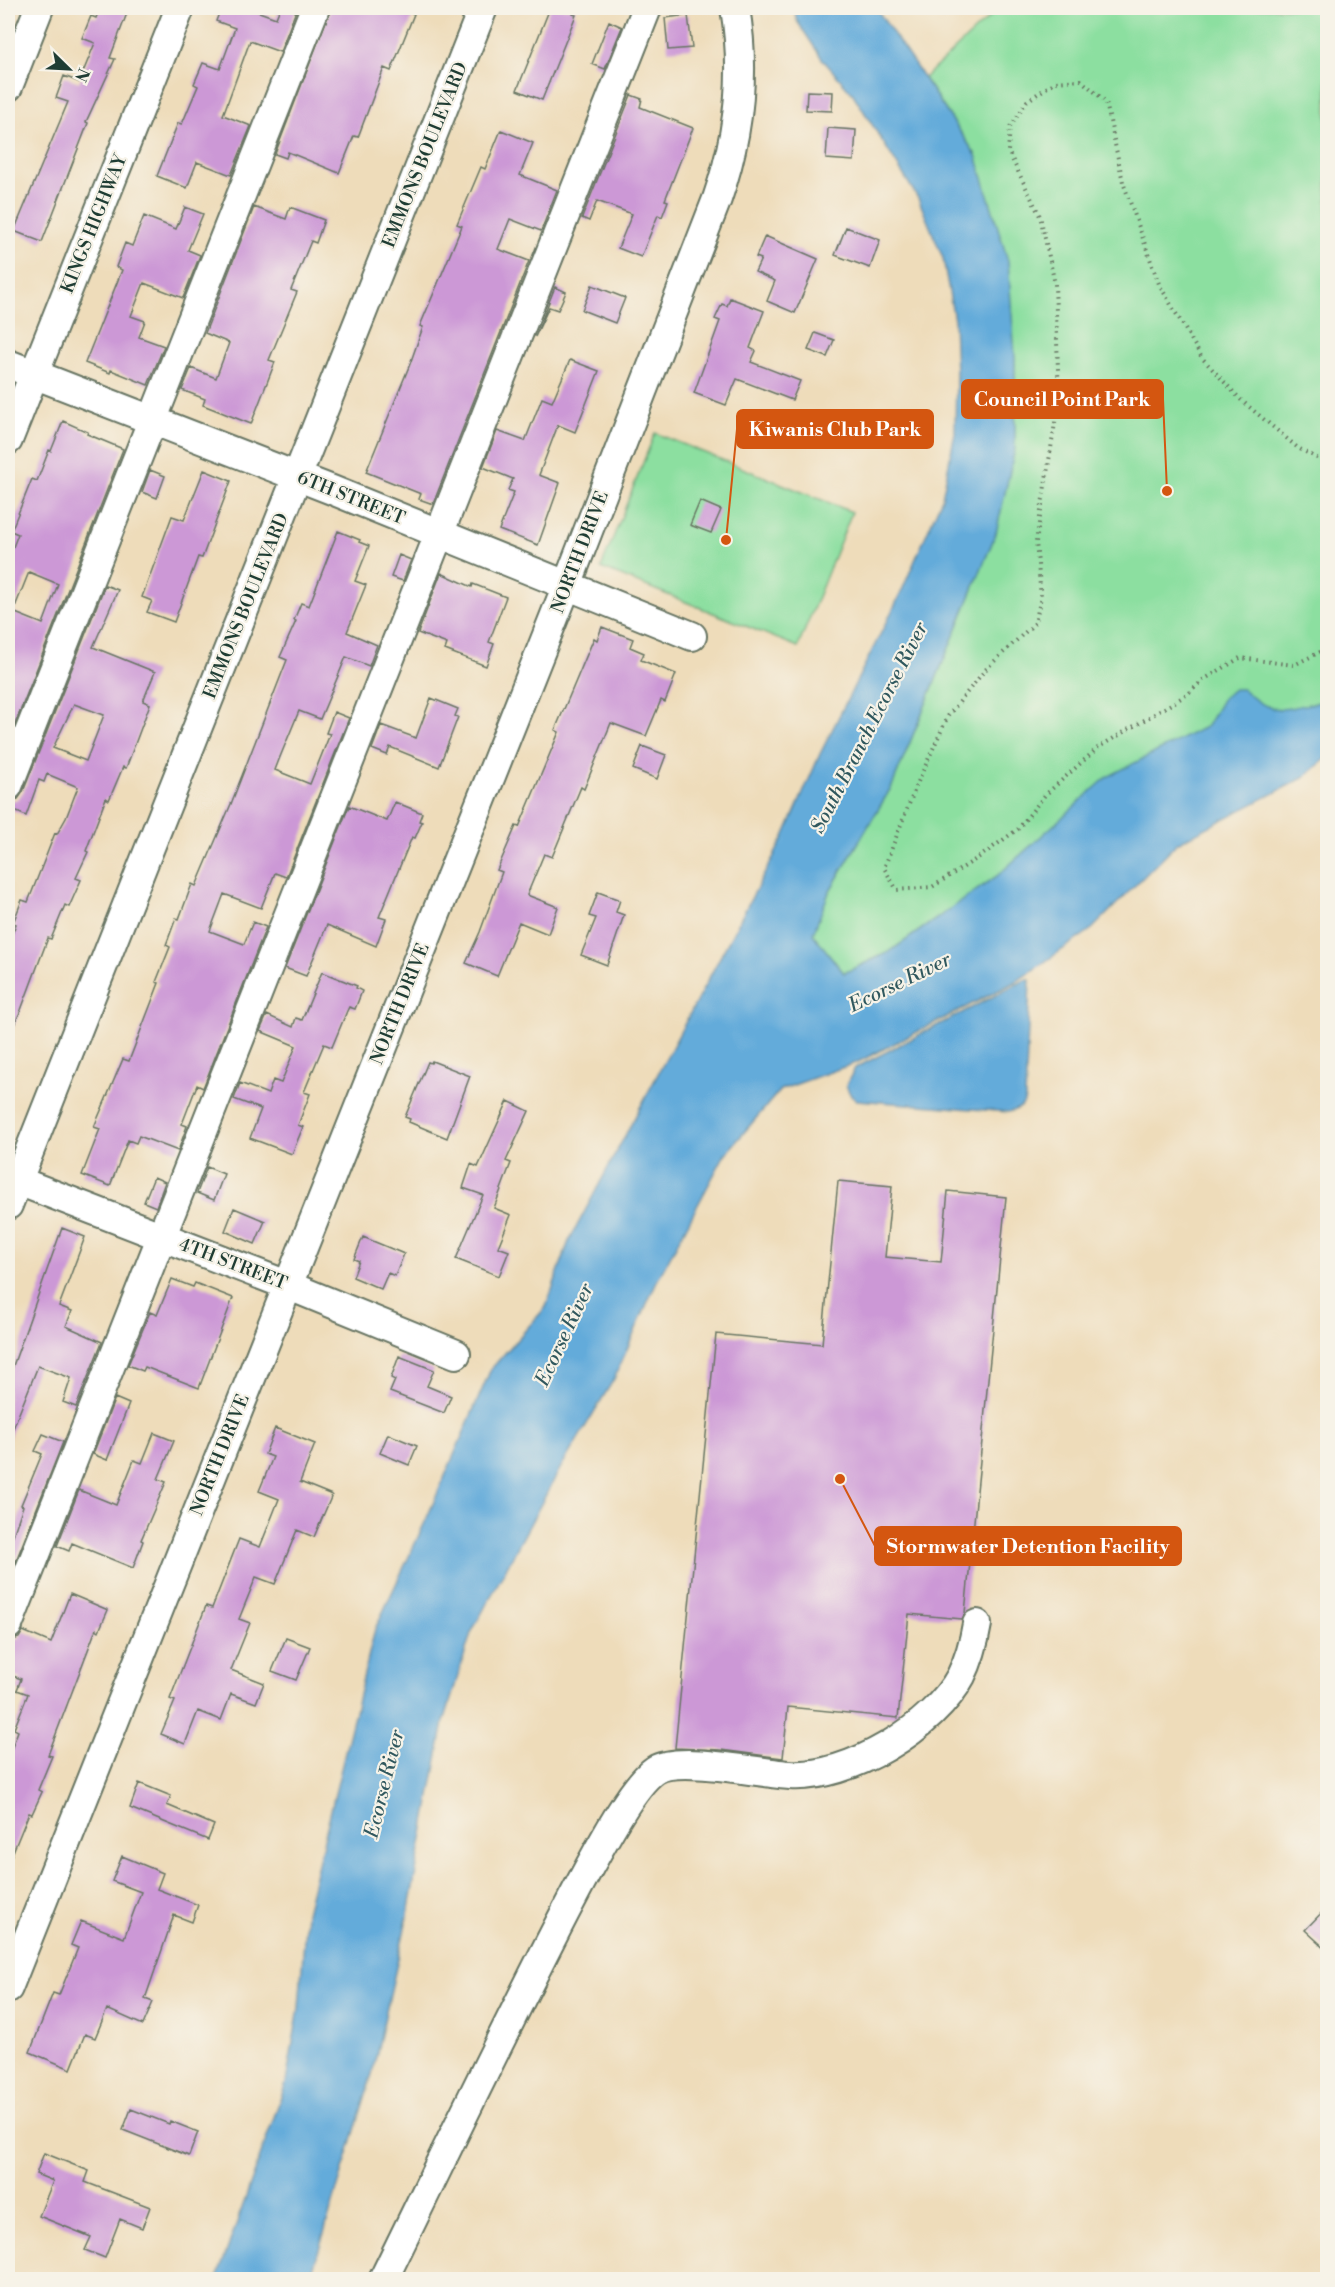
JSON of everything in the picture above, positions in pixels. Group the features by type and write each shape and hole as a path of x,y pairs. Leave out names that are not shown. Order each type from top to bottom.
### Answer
{"street":[{"path":"8,87 39,8"},
{"name":"KINGS HIGHWAY","path":"8,440 180,8"},
{"path":"8,786 315,8"},
{"name":"EMMONS BOULEVARD","path":"11,1188 483,8"},
{"path":"8,1625 647,8"},
{"name":"NORTH DRIVE","path":"8,1988 567,585 726,173 733,146 741,93 740,37 735,8"},
{"name":"6TH STREET","path":"8,364 692,636"},
{"name":"4TH STREET","path":"11,1188 161,1237 287,1285 456,1354"},
{"path":"383,2280 551,1939 597,1853 635,1790 647,1775 658,1768 677,1763 793,1776 828,1772 866,1758 894,1743 943,1700 960,1677 970,1656 977,1624"}],"path":[{"path":"1328,464 1298,448 1281,434 1241,399 1202,358 1159,284 1123,182 1106,102 1081,80 1054,82 1027,101 1010,127 1008,151 1040,216 1055,284 1059,398 1036,542 1041,597 1035,623 985,670 948,716 917,784 884,868 897,890 932,887 1018,829 1045,795 1099,747 1188,694 1203,680 1240,658 1294,665 1328,648"}],"green space":[{"path":"999,8 1327,8 1327,741 997,876 889,952 844,973 812,934 829,892 892,786 996,533 976,155 924,78"},
{"path":"655,433 852,512 798,647 601,568"}],"water":[{"path":"794,8 876,8 976,155 1008,261 1015,357 1015,449 996,533 892,786 829,892 813,934 844,973 889,952 997,876 1107,777 1207,726 1223,698 1234,689 1243,689 1255,699 1274,708 1292,708 1327,701 1327,758 1303,778 1177,843 1092,929 1017,981 858,1062 780,1090 724,1156 656,1283 614,1379 561,1467 471,1633 444,1722 407,1919 372,2074 310,2279 217,2279 286,2083 299,2008 306,1913 375,1629 426,1520 491,1369 546,1307 569,1241 784,837 820,754 900,595 942,498 955,433 956,373 954,320 943,258 918,198 853,94 823,60 797,21"},
{"path":"1025,980 1030,980 1025,1098 1020,1108 1009,1112 857,1100 850,1094 846,1085 855,1068"}],"building":[{"path":"100,8 129,8 110,58 115,59 86,122 88,123 42,242 14,231 68,102 56,98 64,76 79,82 95,43 82,38 91,16 96,18"},
{"path":"221,8 248,8 276,18 280,8 297,8 280,52 250,41 223,115 251,126 231,175 197,162 187,188 157,176 178,123 182,124 198,86 194,84 203,63 220,69 235,28 216,21"},
{"path":"331,8 409,8 408,11 414,14 391,71 384,68 358,137 354,136 339,173 288,152 286,158 275,154"},
{"path":"550,8 576,8 573,14 576,15 542,100 517,90"},
{"path":"688,15 692,48 668,50 665,18"},
{"path":"609,21 622,27 605,69 592,64"},
{"path":"807,91 833,92 832,111 806,110"},
{"path":"631,95 642,99 640,107 693,128 665,200 668,201 662,217 658,215 641,257 618,248 632,214 597,201 589,221 582,218"},
{"path":"828,128 856,130 854,161 826,159"},
{"path":"501,130 533,143 520,175 557,190 541,231 510,219 498,249 529,261 433,504 419,499 421,494 366,472 410,364 423,327 420,326 462,226 457,224 481,167 485,169"},
{"path":"185,207 203,214 188,250 200,255 183,298 144,283 131,316 145,321 139,337 164,346 148,385 111,370 110,373 85,363 122,270 116,267 125,243 132,246 144,216 176,229"},
{"path":"254,207 286,219 290,207 324,220 316,243 311,241 291,290 297,292 269,360 275,362 251,424 203,405 205,399 182,390 191,368 216,378 229,343 205,333"},
{"path":"846,227 880,240 870,268 835,255"},
{"path":"765,236 818,259 795,313 767,301 775,281 755,272 761,259 756,257"},
{"path":"592,285 625,298 615,323 582,310"},
{"path":"555,287 566,292 558,310 549,307 535,337"},
{"path":"730,298 764,311 750,348 756,351 751,362 800,381 792,400 737,379 726,405 694,393 720,321 715,319 722,304 727,306"},
{"path":"815,333 834,340 827,357 808,350"},
{"path":"570,360 599,371 575,432 558,425 539,475 560,483 538,545 499,530 514,492 508,490 513,479 483,467 497,431 525,441 542,398 552,402"},
{"path":"63,421 123,449 8,742 8,560 18,534 11,531 32,479 37,481 49,450 51,451","holes":["29,572 58,584 43,624 13,612"]},
{"path":"150,470 165,476 157,498 142,492"},
{"path":"204,470 231,481 202,558 198,557 174,622 147,612 152,601 142,597 172,516 184,520"},
{"path":"700,501 721,510 711,533 690,525"},
{"path":"338,531 369,546 355,581 366,585 347,632 377,645 369,666 346,657 320,719 299,711 280,757 275,770 310,784 330,734 326,733 334,712 349,718 286,877 275,873 261,908 224,894 210,931 244,944 253,922 266,927 203,1088 197,1085 182,1124 187,1126 178,1151 139,1136 136,1143 128,1140 110,1186 82,1175 100,1129 94,1127 123,1059 129,1061 159,983 156,982 170,947 166,945 176,918 179,919 192,884 196,886 231,804 287,660 280,657 296,621 294,620 301,603 309,606"},
{"path":"399,555 411,560 403,581 391,577"},
{"path":"441,573 472,587 473,584 506,597 489,642 494,644 486,666 445,650 447,644 418,633"},
{"path":"105,585 118,590 93,647 155,672 143,701 150,704 126,768 123,767 109,800 106,798 86,851 88,852 76,878 81,880 69,907 65,905 51,939 48,938 8,1038 8,945 16,924 13,923 22,900 28,902 55,833 57,834 66,818 78,787 47,774 44,782 39,780 26,816 8,808 8,802 18,799 23,792","holes":["74,704 104,715 86,761 53,748"]},
{"path":"602,627 633,639 630,647 644,653 641,660 676,674 665,702 661,700 646,736 611,723 584,789 581,787 552,857 544,854 527,895 558,907 548,934 519,922 497,976 466,963 502,872 497,870 516,826 519,827 559,732 555,730 594,638 597,640"},
{"path":"431,698 458,709 455,716 458,717 439,767 390,747 387,755 372,749 381,725 416,738"},
{"path":"642,746 666,755 657,779 633,769"},
{"path":"395,802 422,813 419,821 422,822 415,838 412,837 379,917 386,919 376,946 327,925 306,976 285,968 349,806 387,821"},
{"path":"598,892 620,900 616,912 624,915 607,965 581,955 596,918 589,916"},
{"path":"322,972 357,986 356,988 362,991 355,1009 349,1007 332,1047 324,1044 304,1092 310,1094 298,1125 303,1127 292,1154 250,1138 261,1109 234,1099 240,1083 268,1094 273,1080 281,1083 296,1046 260,1031 267,1015 293,1027 296,1018 302,1020"},
{"path":"432,1061 470,1076 447,1138 409,1122 410,1119 405,1117 428,1062"},
{"path":"508,1101 529,1111 506,1161 511,1163 494,1208 511,1215 498,1247 509,1251 499,1276 456,1259 483,1195 463,1188 471,1164 478,1167"},
{"path":"207,1167 224,1174 214,1200 197,1193"},
{"path":"154,1177 165,1182 156,1207 144,1202"},
{"path":"838,1181 892,1186 885,1257 941,1262 948,1191 1006,1197 965,1613 962,1619 909,1614 898,1718 788,1707 783,1758 721,1750 675,1748 716,1334 822,1344"},
{"path":"234,1208 265,1221 255,1244 225,1231"},
{"path":"62,1228 85,1237 59,1306 72,1311 66,1326 102,1342 76,1407 63,1402 71,1378 38,1366 8,1441 8,1380"},
{"path":"363,1237 404,1254 395,1276 388,1273 381,1289 353,1277 359,1261 354,1259"},
{"path":"172,1279 193,1287 195,1283 233,1298 199,1388 145,1367 143,1371 128,1365 150,1312 157,1315"},
{"path":"399,1356 434,1370 427,1386 451,1396 444,1413 390,1392 395,1380 391,1378"},
{"path":"115,1398 129,1404 107,1460 93,1454"},
{"path":"275,1428 315,1444 300,1482 332,1495 314,1537 297,1530 275,1584 256,1577 239,1619 250,1623 231,1670 264,1683 256,1703 231,1694 221,1720 198,1711 185,1744 161,1734 175,1701 170,1699 206,1606 212,1608 239,1539 260,1547 279,1499 259,1491 273,1457 265,1454"},
{"path":"154,1433 174,1441 158,1479 166,1482 141,1540 143,1541 133,1568 72,1543 69,1551 57,1546 79,1490 116,1505 134,1460 142,1463"},
{"path":"43,1434 63,1442 8,1581 8,1550 23,1506 21,1505 42,1454 35,1451"},
{"path":"388,1434 417,1446 409,1465 380,1453"},
{"path":"70,1594 108,1610 99,1631 96,1629 48,1755 52,1756 38,1790 42,1792 32,1814 29,1813 8,1864 8,1758 18,1731 14,1729 28,1694 17,1690 21,1679 8,1674 8,1654 13,1640 19,1638 23,1631 51,1643"},
{"path":"286,1638 310,1647 296,1680 272,1671"},
{"path":"139,1783 171,1796 167,1805 214,1825 208,1840 130,1808"},
{"path":"122,1856 163,1873 157,1889 198,1905 192,1922 174,1915 145,1999 153,2002 143,2025 107,2009 95,2038 85,2034 71,2069 30,2052 53,1993 59,1995 78,1948 71,1945 81,1921 124,1938 141,1892 112,1881"},
{"path":"1328,1906 1328,1951 1305,1930"},
{"path":"131,2109 169,2124 170,2121 198,2132 189,2156 123,2130"},
{"path":"44,2153 89,2171 85,2182 150,2207 142,2228 120,2219 105,2258 85,2250 91,2237 39,2216 53,2181 36,2174"}],"place":[{"name":"Council Point Park","path":"1167,491"},
{"name":"Kiwanis Club Park","path":"726,540"},
{"name":"Stormwater Detention Facility","path":"840,1479"}],"water label":[{"name":"South Branch Ecorse River","path":"870,728"},
{"name":"Ecorse River","path":"900,983"},
{"name":"Ecorse River","path":"565,1335"},
{"name":"Ecorse River","path":"385,1784"}]}
